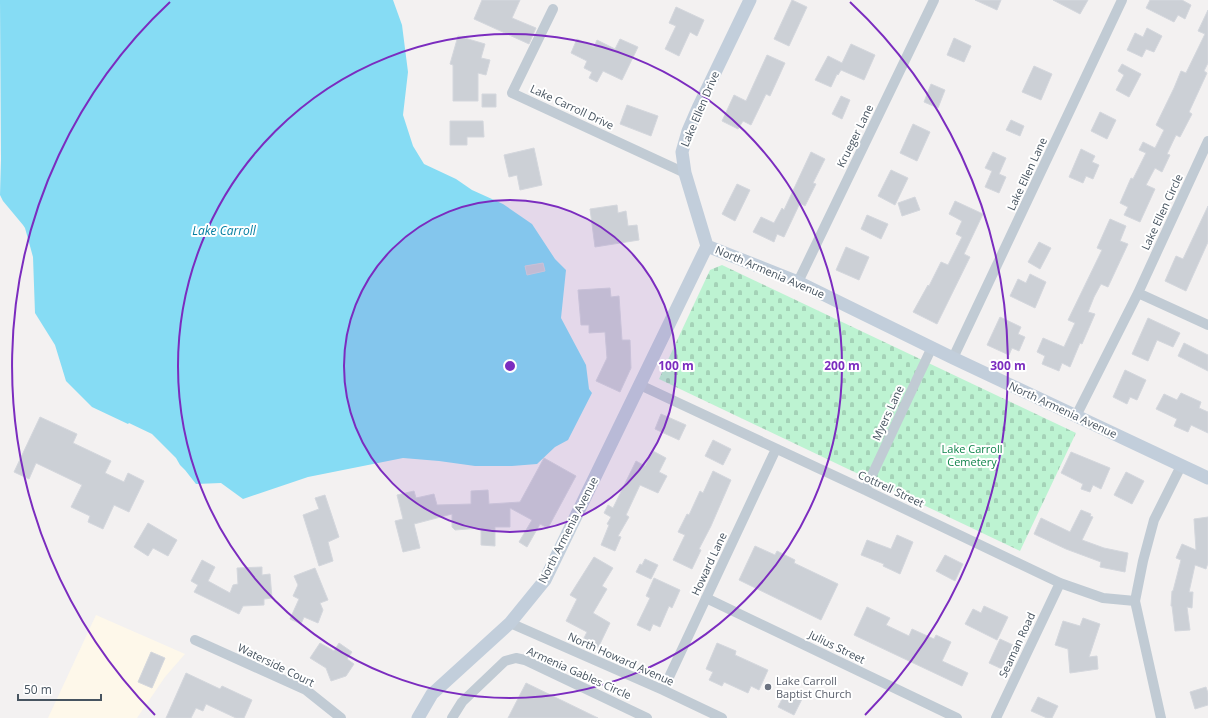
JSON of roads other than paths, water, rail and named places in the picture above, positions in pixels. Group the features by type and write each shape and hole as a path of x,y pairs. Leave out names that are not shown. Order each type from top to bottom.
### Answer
{"main road":[{"name":"Lake Ellen Drive","path":"707,246 685,173 682,152 688,131 750,0"},
{"name":"North Armenia Avenue","path":"418,718 432,694 510,623 545,580 707,246 798,282 953,358 1208,478"}],"street":[{"name":"Krueger Lane","path":"798,282 934,0"},
{"name":"Lake Ellen Lane","path":"953,358 1122,0"},
{"name":"Lake Carroll Drive","path":"554,9 512,93 685,173"},
{"name":"Lake Ellen Circle","path":"1076,416 1138,293 1208,141"},
{"path":"1138,293 1208,326"},
{"name":"Myers Lane","path":"865,490 932,347"},
{"name":"Cottrell Street","path":"640,385 1060,583 1103,598 1135,601"},
{"name":"Howard Lane","path":"663,690 776,449"},
{"path":"1162,718 1135,601 1143,561 1154,520 1181,466"},
{"name":"Seaman Road","path":"996,718 1060,583"},
{"name":"Julius Street","path":"706,598 958,718"},
{"name":"North Howard Avenue","path":"510,623 663,690 722,718"},
{"name":"Waterside Court","path":"195,640 306,690 341,718"},
{"name":"Armenia Gables Circle","path":"452,718 462,702 505,661 516,658 525,660 647,718"}],"water":[{"name":"Lake Carroll","path":"0,0 393,0 402,25 408,72 403,115 413,146 424,164 456,179 472,190 503,204 532,224 555,259 566,270 561,318 586,365 589,389 592,393 568,440 555,447 537,464 475,466 403,458 308,477 243,499 221,483 196,484 176,458 152,434 92,407 66,381 55,345 35,313 33,257 25,228 3,201 0,195"}],"place":[{"name":"Lake Carroll Baptist Church","path":"768,687"}],"park label":[{"name":"Lake Carroll Cemetery","path":"972,455"}]}
